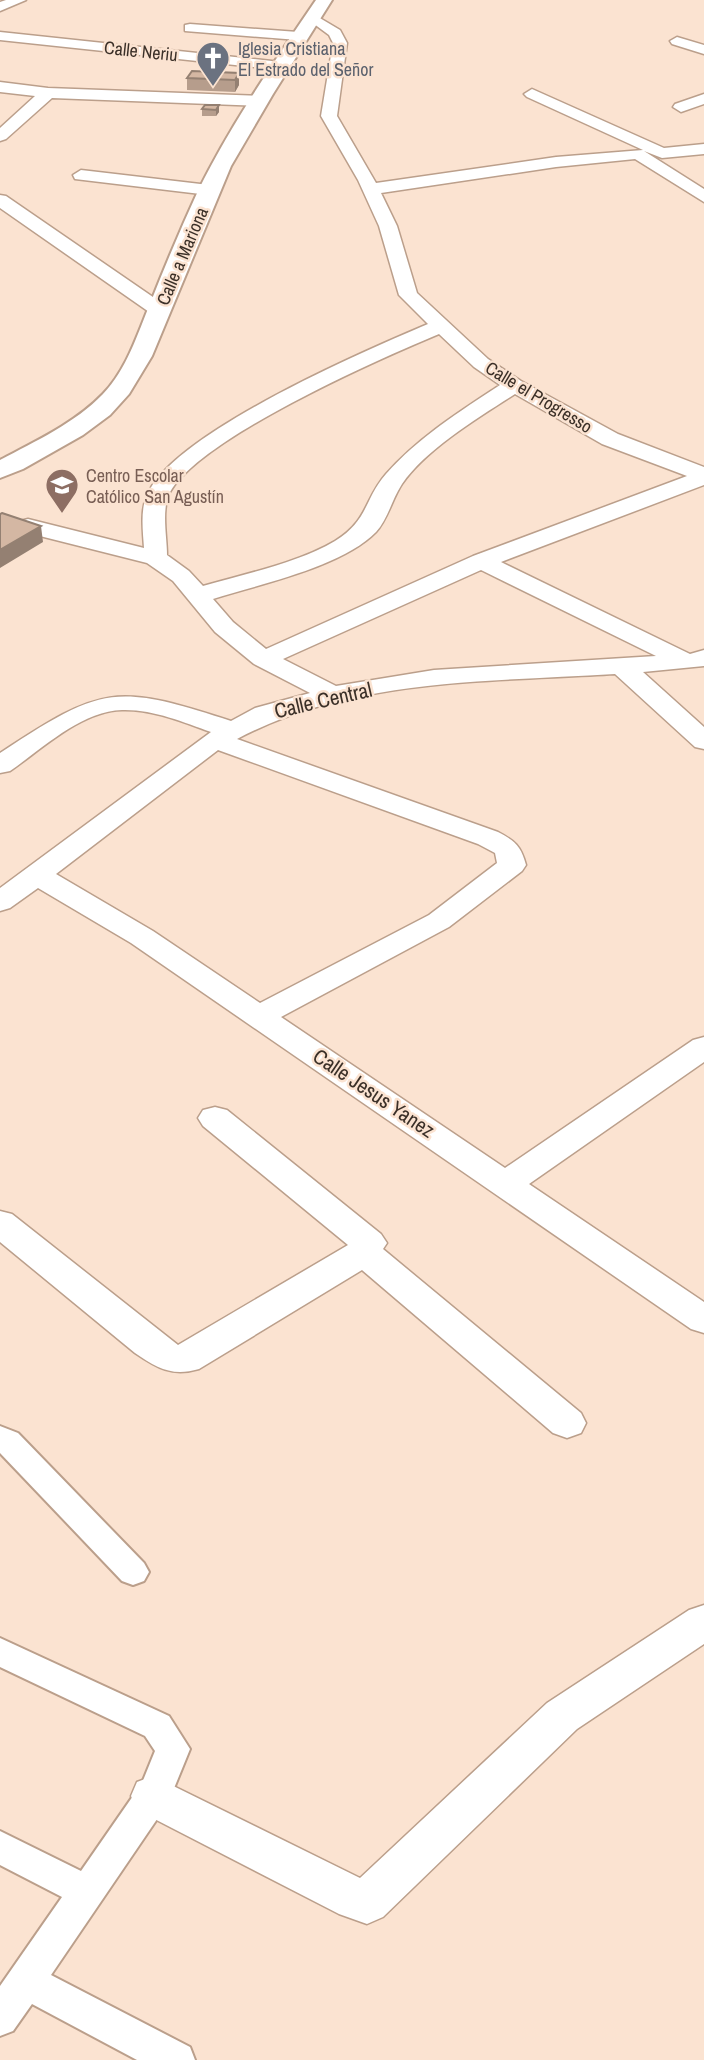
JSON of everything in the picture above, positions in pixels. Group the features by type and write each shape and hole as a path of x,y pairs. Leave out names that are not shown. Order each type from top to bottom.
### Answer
{"main road":[{"name":"Calle a Mariona","path":"0,470 39,450 111,400 141,356 209,190 298,36 324,0"}],"street":[{"path":"0,7 19,0"},
{"name":"Calle el Progresso","path":"313,18 335,33 340,43 329,116 371,189 388,226 408,295 439,327 481,363 514,385 610,439 704,476"},
{"path":"190,28 298,36"},
{"name":"Calle Neriu","path":"0,36 281,66"},
{"path":"677,41 704,50"},
{"path":"0,87 48,93 260,101"},
{"path":"0,136 48,93"},
{"path":"532,94 662,153"},
{"path":"681,107 704,99"},
{"path":"371,189 556,162 704,149"},
{"path":"638,154 704,197"},
{"path":"81,175 209,190"},
{"path":"0,200 20,223 159,310"},
{"path":"155,558 155,507 158,492 189,457 345,367 439,327"},
{"path":"197,596 318,558 343,546 368,527 393,480 441,433 514,385"},
{"path":"263,659 481,561 704,476"},
{"path":"28,526 155,558 181,576 224,627 263,659 333,694"},
{"path":"481,561 695,660"},
{"name":"Calle Central","path":"0,902 224,735 264,714 333,694 434,678 695,660"},
{"path":"621,666 704,741"},
{"path":"0,765 82,712 99,705 125,702 171,711 224,735 488,838 508,849 512,865 439,921 260,1016"},
{"name":"Calle Jesus Yanez","path":"37,875 142,937 507,1183 704,1320"},
{"path":"507,1183 704,1047"},
{"path":"0,1223 172,1359 186,1360 364,1252 369,1243 215,1118"},
{"path":"364,1252 567,1423"},
{"path":"0,1438 7,1441 134,1572"},
{"path":"153,1796 355,1899 367,1902 562,1716 704,1622"},
{"path":"0,1652 157,1726 173,1749 153,1796 0,2018"},
{"path":"0,1847 87,1892"},
{"path":"25,1981 176,2060"}],"building":[{"path":"192,71 239,73 235,80 187,78"},
{"path":"205,105 219,105 216,110 202,109"},
{"path":"2,513 41,526 0,550"}],"place":[{"name":"Iglesia Cristiana El Estrado del Señor","path":"213,88"},
{"name":"Centro Escolar Católico San Agustín","path":"62,515"}]}
